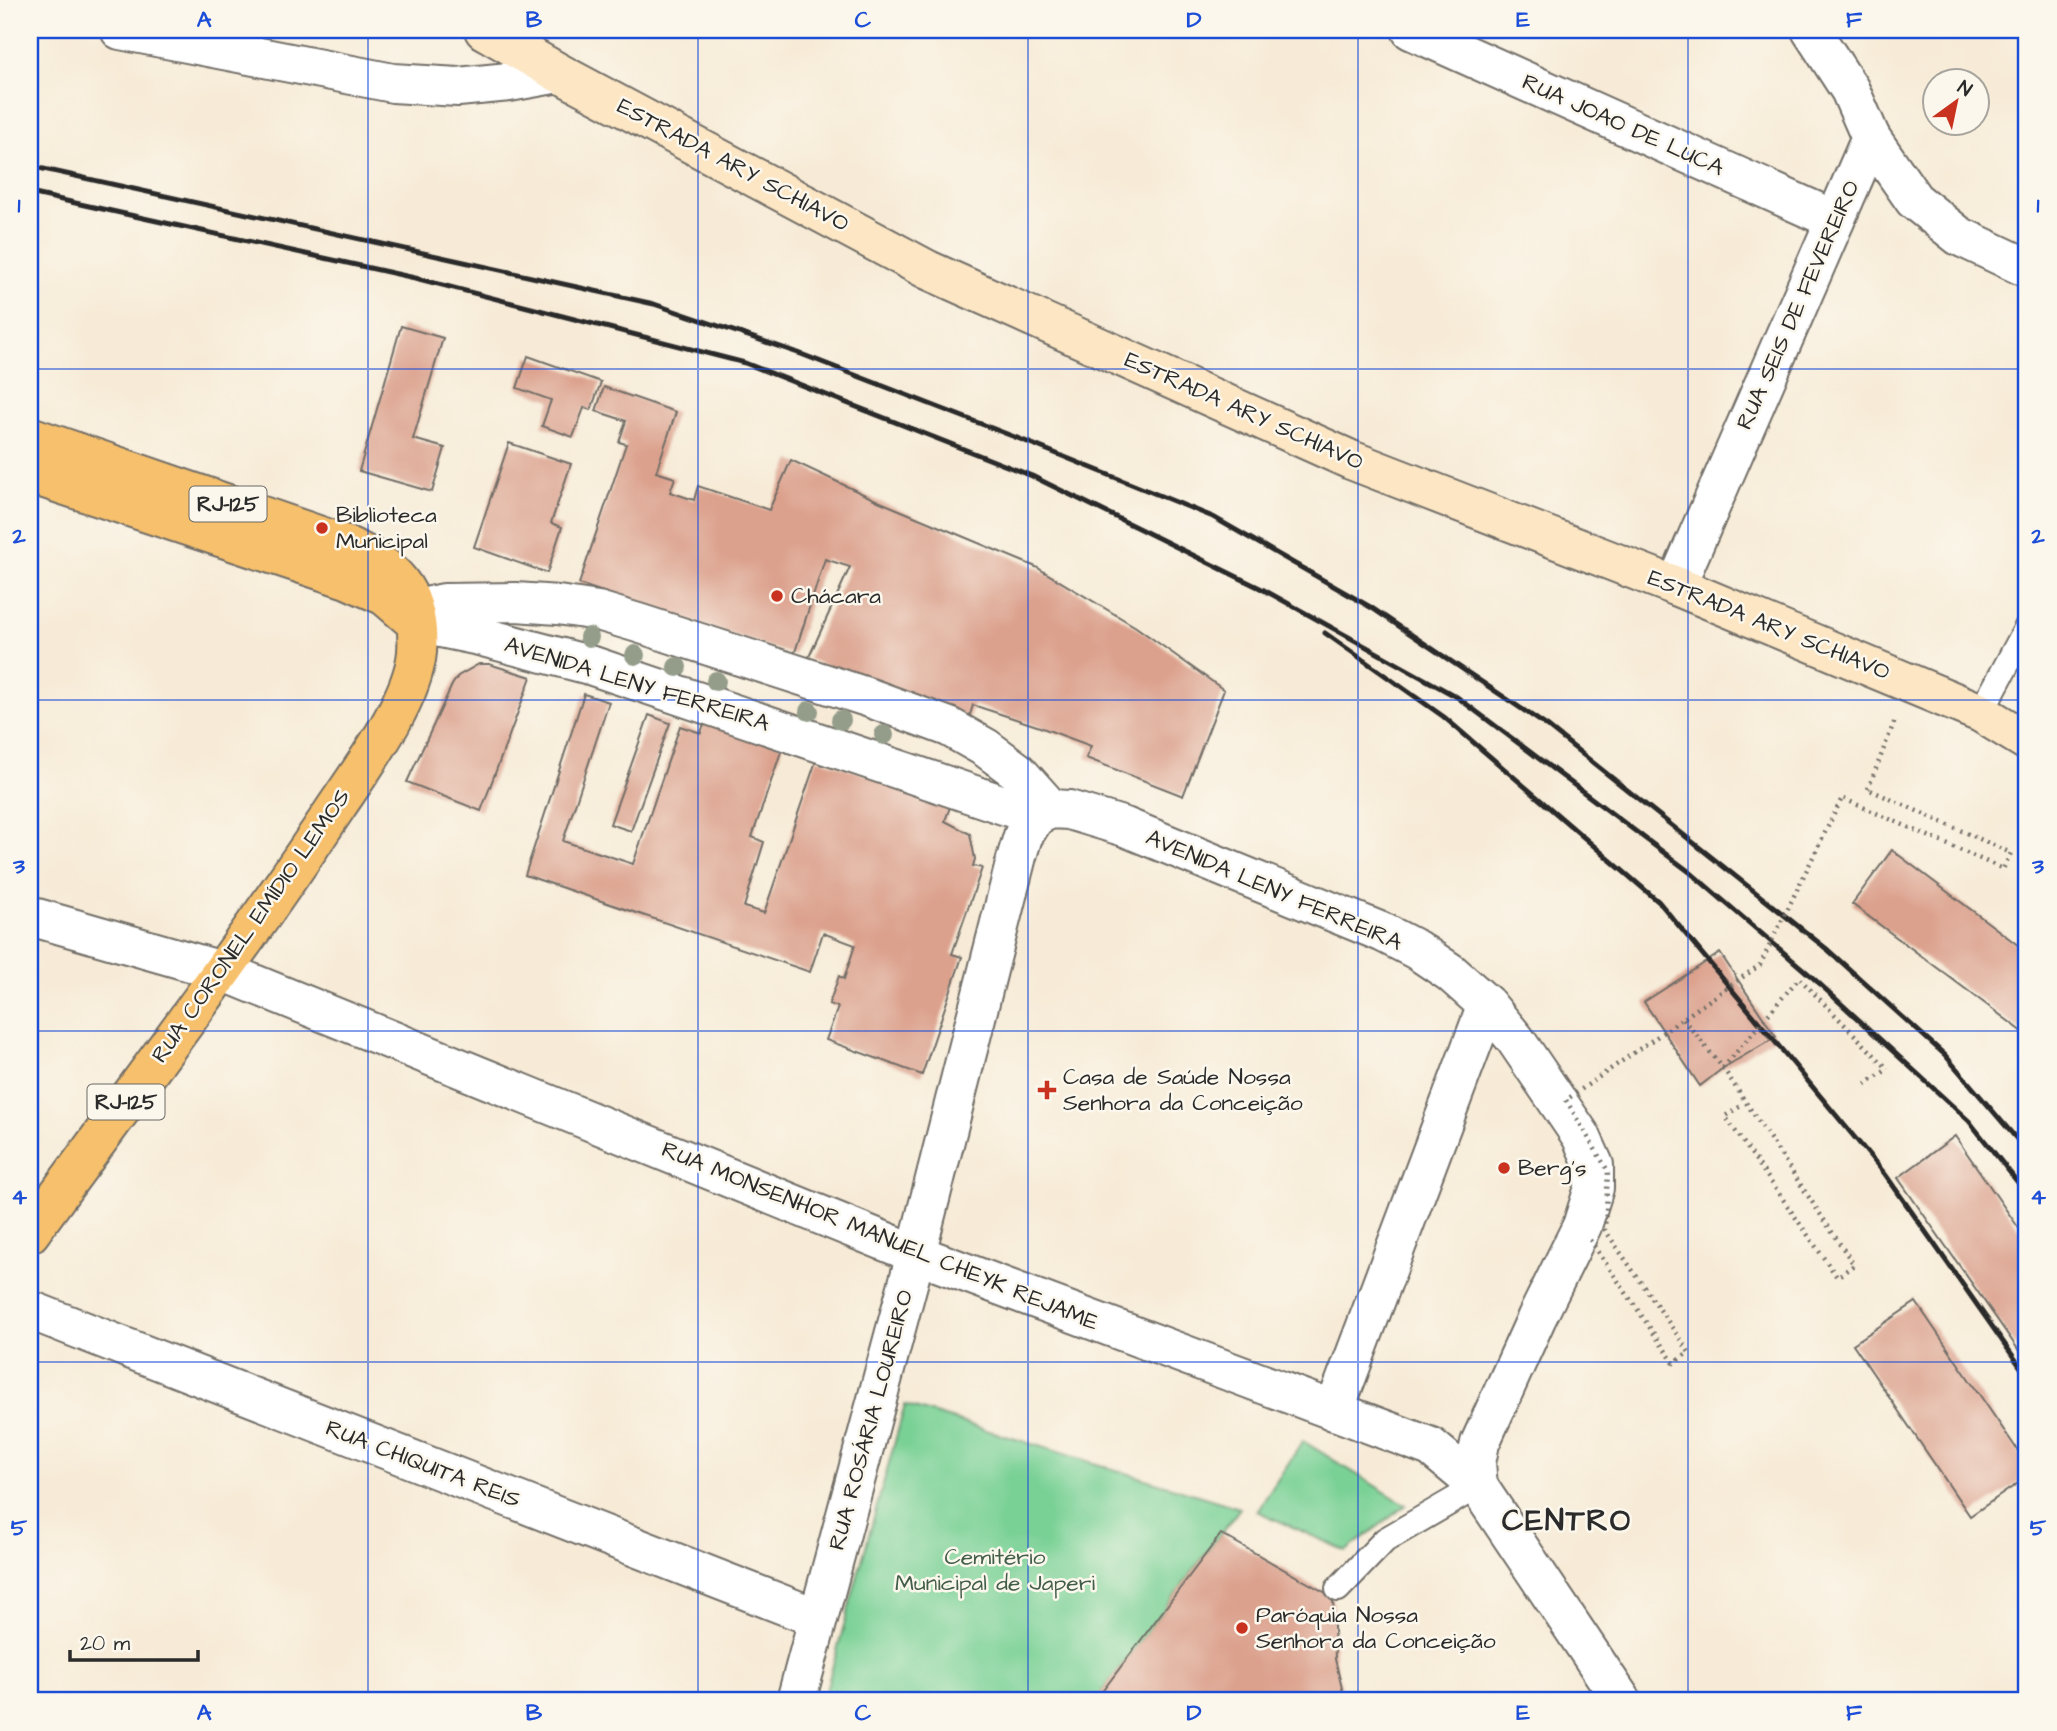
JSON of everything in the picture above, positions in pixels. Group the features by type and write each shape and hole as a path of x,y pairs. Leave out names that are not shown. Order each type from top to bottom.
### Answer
{"main road":[{"name":"ESTRADA ARY SCHIAVO","path":"484,30 928,270 1350,460 1676,586 1981,713 2027,741"},
{"name":"RJ-125","path":"30,436 356,549 393,572 413,610"},
{"name":"AVENIDA LENY FERREIRA","path":"33,480 347,579 413,610"},
{"name":"RUA CORONEL EMÍDIO LEMOS","path":"30,1233 222,971 313,842 387,728 413,674 417,652 413,610"}],"street":[{"path":"120,30 393,83 458,87 509,82 559,72"},
{"name":"RUA JOAO DE LUCA","path":"1411,30 1835,220"},
{"path":"1811,30 1850,90 1871,138 1914,200 1959,236 2027,268"},
{"name":"RUA SEIS DE FEVEREIRO","path":"1676,586 1871,138"},
{"name":"AVENIDA LENY FERREIRA","path":"413,610 461,602 516,601 558,605 611,615 769,665 949,727 986,748 1017,771 1044,813"},
{"name":"AVENIDA LENY FERREIRA","path":"413,610 1044,813 1069,810 1125,827 1384,933 1417,950 1451,973 1487,1004 1515,1039 1581,1136 1594,1165 1595,1179 1593,1195 1582,1226 1480,1443 1476,1463 1478,1486"},
{"path":"751,718 769,665"},
{"name":"RUA ROSÁRIA LOUREIRO","path":"796,1701 916,1254 1017,856 1023,836 1044,813"},
{"name":"RUA MONSENHOR MANUEL CHEYK REJAME","path":"30,916 222,971 916,1254 1431,1447 1478,1486 1622,1701"},
{"path":"1334,1411 1487,1004"},
{"name":"RUA CHIQUITA REIS","path":"30,1310 817,1618"}],"lane":[{"path":"1981,713 2027,627"},
{"path":"1338,1589 1385,1540 1478,1486"}],"path":[{"path":"1590,1240 1674,1363 1689,1352 1605,1230 1608,1171 1566,1100 1760,965 1842,799 2003,869 2011,853 1868,789 1909,683"},
{"path":"1723,1068 1799,978 1888,1069 1865,1084"},
{"path":"1683,1019 1723,1068 1854,1265 1837,1276 1725,1116 1741,1106"}],"green space":[{"name":"Cemitério Municipal de Japeri","path":"905,1405 1240,1508 1095,1701 823,1701"},
{"path":"1303,1441 1406,1505 1346,1551 1257,1511"}],"building":[{"path":"401,326 443,338 413,439 445,448 432,492 359,471"},
{"path":"528,356 601,382 591,410 584,408 573,437 542,426 551,400 517,388"},
{"path":"604,387 676,412 656,472 675,478 670,492 694,500 698,486 769,510 791,460 878,501 1036,567 1136,627 1224,690 1183,796 1086,758 1091,746 1037,726 973,705 969,718 808,659 850,567 825,559 794,655 579,584 626,444 619,442 626,421 596,411"},
{"path":"509,443 571,464 551,523 562,527 547,573 474,547"},
{"path":"479,664 489,664 531,677 481,811 407,782 452,685 458,676"},
{"path":"584,694 609,702 563,841 633,864 680,726 701,733 705,720 783,746 752,837 764,842 744,907 764,913 817,758 951,804 945,821 970,834 975,859 973,866 982,868 952,954 962,957 922,1075 826,1040 838,1007 829,1004 839,976 844,979 855,945 823,933 810,972 525,875"},
{"path":"649,715 670,723 631,831 610,824"},
{"path":"1892,850 2027,952 2027,1035 1852,904"},
{"path":"1720,953 1776,1037 1723,1068 1700,1086 1644,1002"},
{"path":"1955,1136 2027,1240 2027,1362 1898,1178"},
{"path":"1916,1302 2027,1464 2027,1477 1970,1516 1853,1344"},
{"name":"Paróquia Nossa Senhora da Conceição","path":"1221,1534 1333,1597 1335,1659 1345,1701 1095,1701"}],"railway":[{"path":"30,166 654,304 801,354 1213,517 1372,608 1547,726 1828,950 1945,1055 2027,1151"},
{"path":"30,193 415,278 745,363 1032,476 1262,589 1457,697 1691,873 1811,976 1969,1121 2027,1194"},
{"path":"1325,633 1444,717 1659,902 1885,1174 2027,1376"}],"place":[{"name":"Biblioteca Municipal","path":"322,528"},
{"name":"Chácara","path":"777,596"},
{"name":"Casa de Saúde Nossa Senhora da Conceição","path":"1047,1090"},
{"name":"Berg's","path":"1504,1168"},
{"name":"Paróquia Nossa Senhora da Conceição","path":"1242,1628"}],"district":[{"name":"CENTRO","path":"1567,1521"}]}
